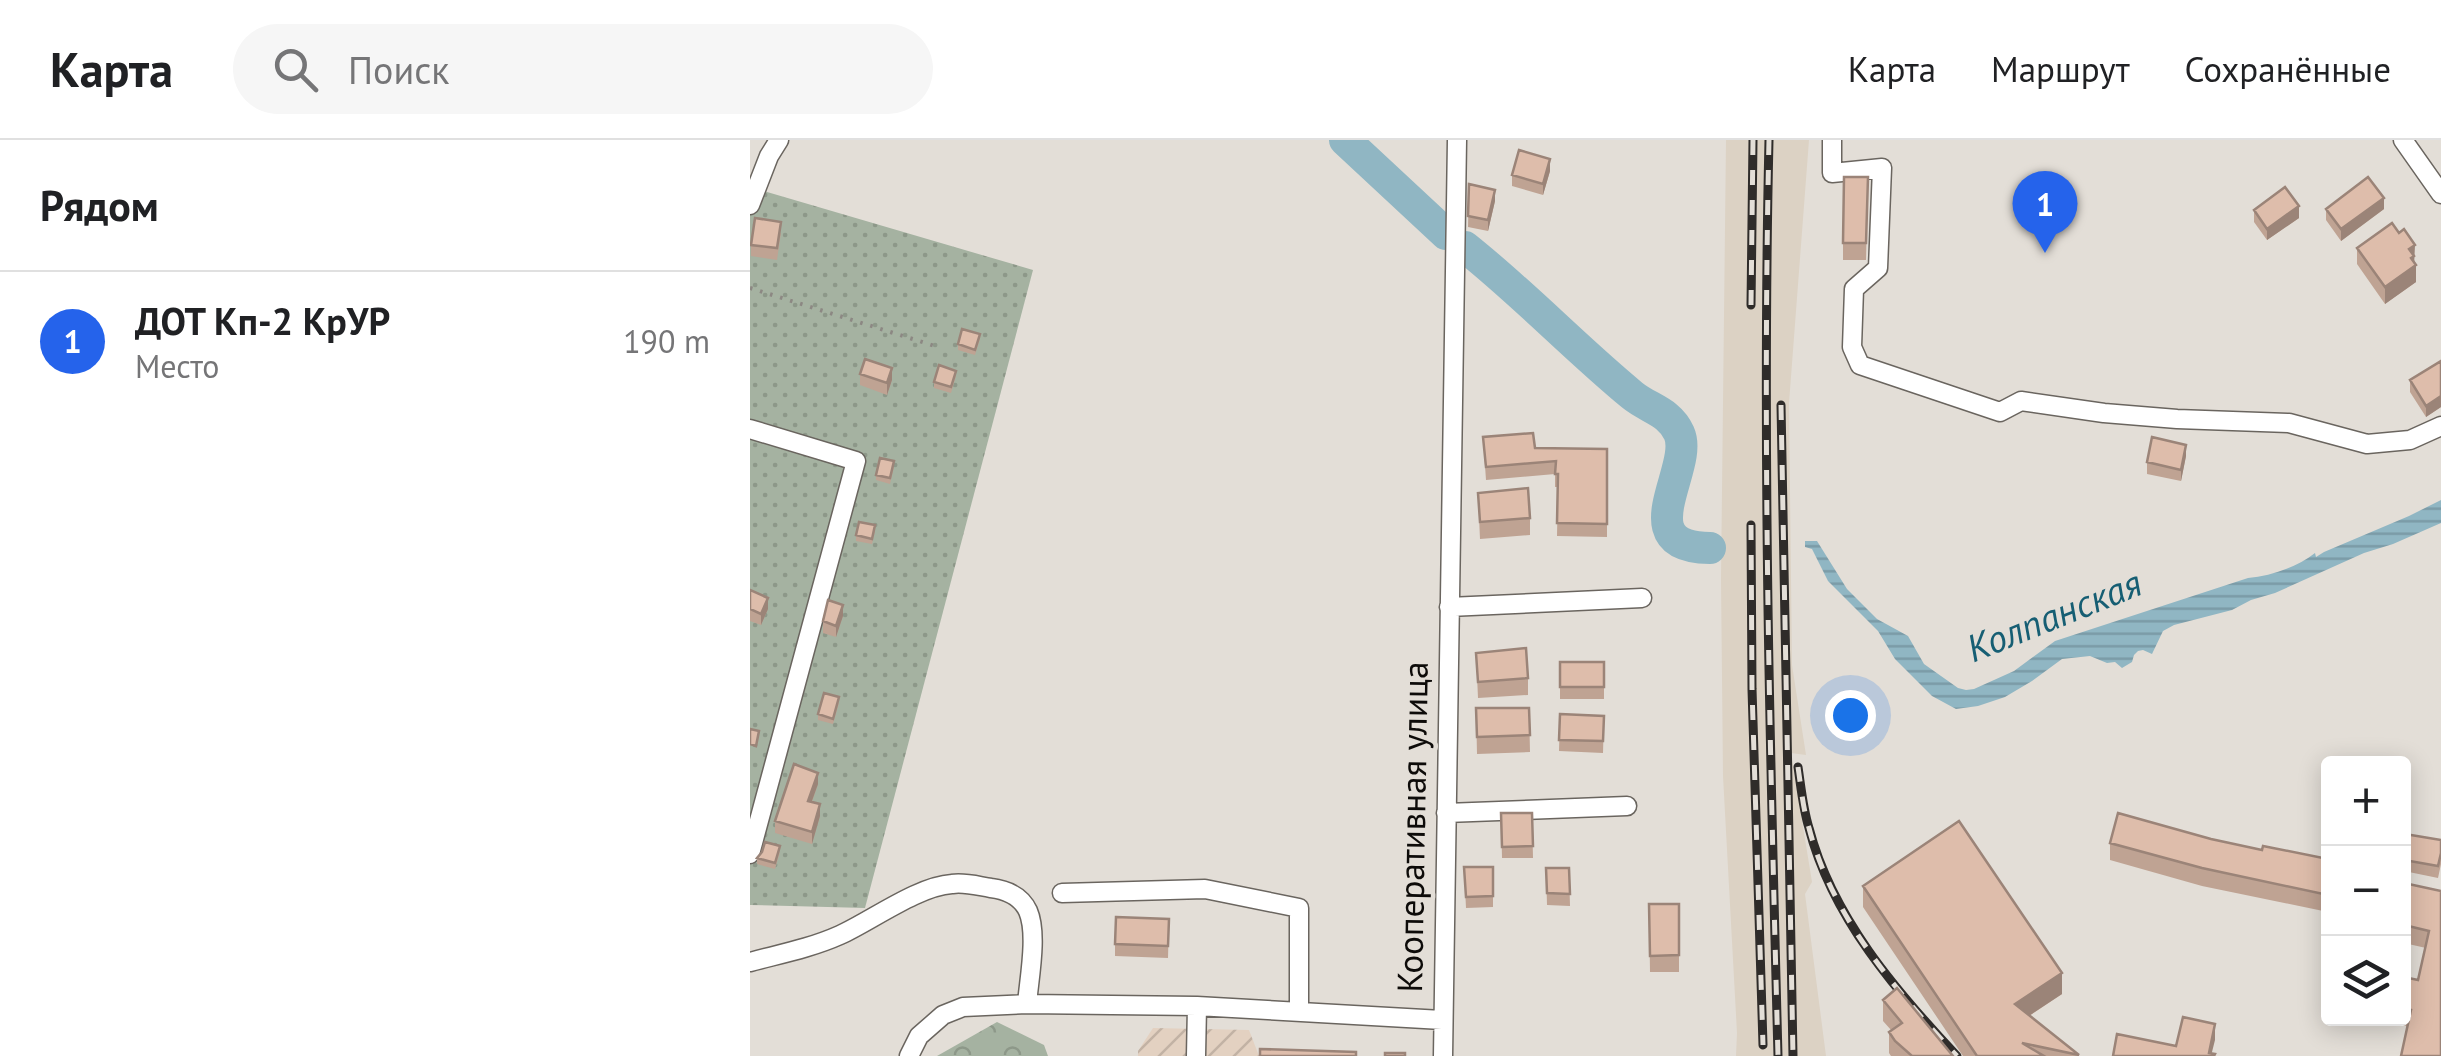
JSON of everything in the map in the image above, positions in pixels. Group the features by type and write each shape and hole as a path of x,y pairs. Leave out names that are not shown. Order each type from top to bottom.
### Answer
{"street":[{"path":"752,197 779,140"},
{"name":"Кооперативная улица","path":"909,1056 919,1036 943,1015 963,1007 1197,1006 1442,1020 1458,140"},
{"path":"1832,140 1832,172 1882,168 1878,268 1854,289 1852,347 1860,365 2000,412 2021,401 2159,418 2288,423 2367,444 2410,440 2441,426"},
{"path":"2403,140 2441,194"},
{"path":"750,429 856,461 750,854"},
{"path":"1449,606 1642,598"},
{"path":"1446,814 1628,806"},
{"path":"750,962 808,948 939,886 957,883 1003,890 1020,898 1029,913 1032,930 1027,1004"},
{"path":"1062,893 1205,889 1298,908 1298,1012"},
{"path":"1196,1056 1197,1006"},
{"path":"1442,1020 1443,1056"}],"path":[{"path":"750,288 934,346"}],"shaded area":[{"path":"1726,140 1809,140 1789,403 1792,665 1806,755 1791,753 1812,882 1805,894 1826,1056 1736,1056 1723,776"},
{"path":"1153,1028 1249,1030 1259,1056 1138,1056"}],"green space":[{"path":"750,187 1033,270 865,908 750,905"},
{"path":"997,1022 1044,1045 1048,1056 937,1056"}],"water":[{"path":"2441,500 2441,523 2232,610 2174,625 2163,631 2152,654 2138,651 2132,662 2122,668 2115,662 2090,656 2062,659 2005,697 1956,709 1932,696 1895,659 1878,631 1828,581 1812,549 1805,547 1805,541 1817,541 1847,589 1877,619 1908,636 1924,664 1966,690 2014,671 2055,641 2283,570"}],"building":[{"path":"1519,150 1550,159 1543,184 1512,175"},
{"path":"1844,177 1868,177 1866,243 1843,243"},
{"path":"2368,177 2384,198 2341,229 2326,209"},
{"path":"1469,184 1495,190 1488,220 1468,216"},
{"path":"2285,187 2299,206 2267,229 2254,210"},
{"path":"755,218 781,222 777,248 751,245"},
{"path":"2392,223 2399,233 2404,229 2415,245 2409,249 2416,265 2385,287 2357,248"},
{"path":"962,329 980,334 975,350 958,344"},
{"path":"865,359 892,368 887,383 860,374"},
{"path":"2441,361 2441,396 2426,406 2410,380"},
{"path":"939,365 956,371 951,387 934,382"},
{"path":"1533,433 1535,448 1607,449 1607,524 1557,523 1556,461 1486,467 1483,437"},
{"path":"2152,437 2186,445 2181,470 2147,462"},
{"path":"880,458 894,461 890,478 876,475"},
{"path":"1528,488 1530,518 1480,522 1478,493"},
{"path":"859,522 875,525 872,539 856,535"},
{"path":"750,590 768,598 761,614 750,609"},
{"path":"828,600 843,605 836,626 823,621"},
{"path":"1526,648 1528,678 1478,682 1476,653"},
{"path":"1560,662 1604,662 1604,687 1560,687"},
{"path":"824,693 839,697 833,719 818,714"},
{"path":"1476,708 1529,708 1530,735 1477,737"},
{"path":"1560,714 1604,716 1603,741 1559,740"},
{"path":"750,729 759,731 756,746 750,744"},
{"path":"794,764 818,773 808,801 820,804 812,832 775,821"},
{"path":"1501,813 1532,813 1533,846 1502,847"},
{"path":"2118,813 2211,839 2321,858 2321,894 2202,868 2110,843"},
{"path":"1959,821 2062,973 2015,1004 2079,1055 2022,1043 2044,1056 1977,1056 1863,886"},
{"path":"2411,835 2441,840 2438,866 2411,861"},
{"path":"765,842 780,846 775,863 757,858"},
{"path":"1464,867 1493,867 1493,896 1466,897"},
{"path":"1546,868 1569,868 1570,894 1547,893"},
{"path":"2411,885 2441,891 2441,1056 2401,1056 2408,1026 2411,1026 2411,978 2418,980 2429,931 2411,927"},
{"path":"1649,904 1679,904 1679,955 1650,956"},
{"path":"1116,917 1169,919 1168,946 1115,944"},
{"path":"1897,988 1953,1056 1912,1056 1895,1041 1889,1032 1902,1023 1883,1000"},
{"path":"2183,1017 2215,1024 2209,1053 2214,1056 2113,1056 2117,1034 2176,1046"},
{"path":"1260,1049 1356,1052 1356,1056 1260,1056"}],"waterway":[{"name":"Колпанская","path":"1345,140 1446,234"},
{"name":"Колпанская","path":"1465,247 1611,377 1675,426 1681,448 1667,520 1672,535 1685,544 1710,548"}],"railway":[{"path":"1751,305 1753,140"},
{"path":"1769,140 1767,484 1778,1056"},
{"path":"1781,405 1793,1056"},
{"path":"1751,525 1763,1045"},
{"path":"1798,767 1807,821 1833,892 1889,979 1957,1056"}],"place":[{"name":"ДОТ Кп-2 КрУР","path":"2045,253"}]}
